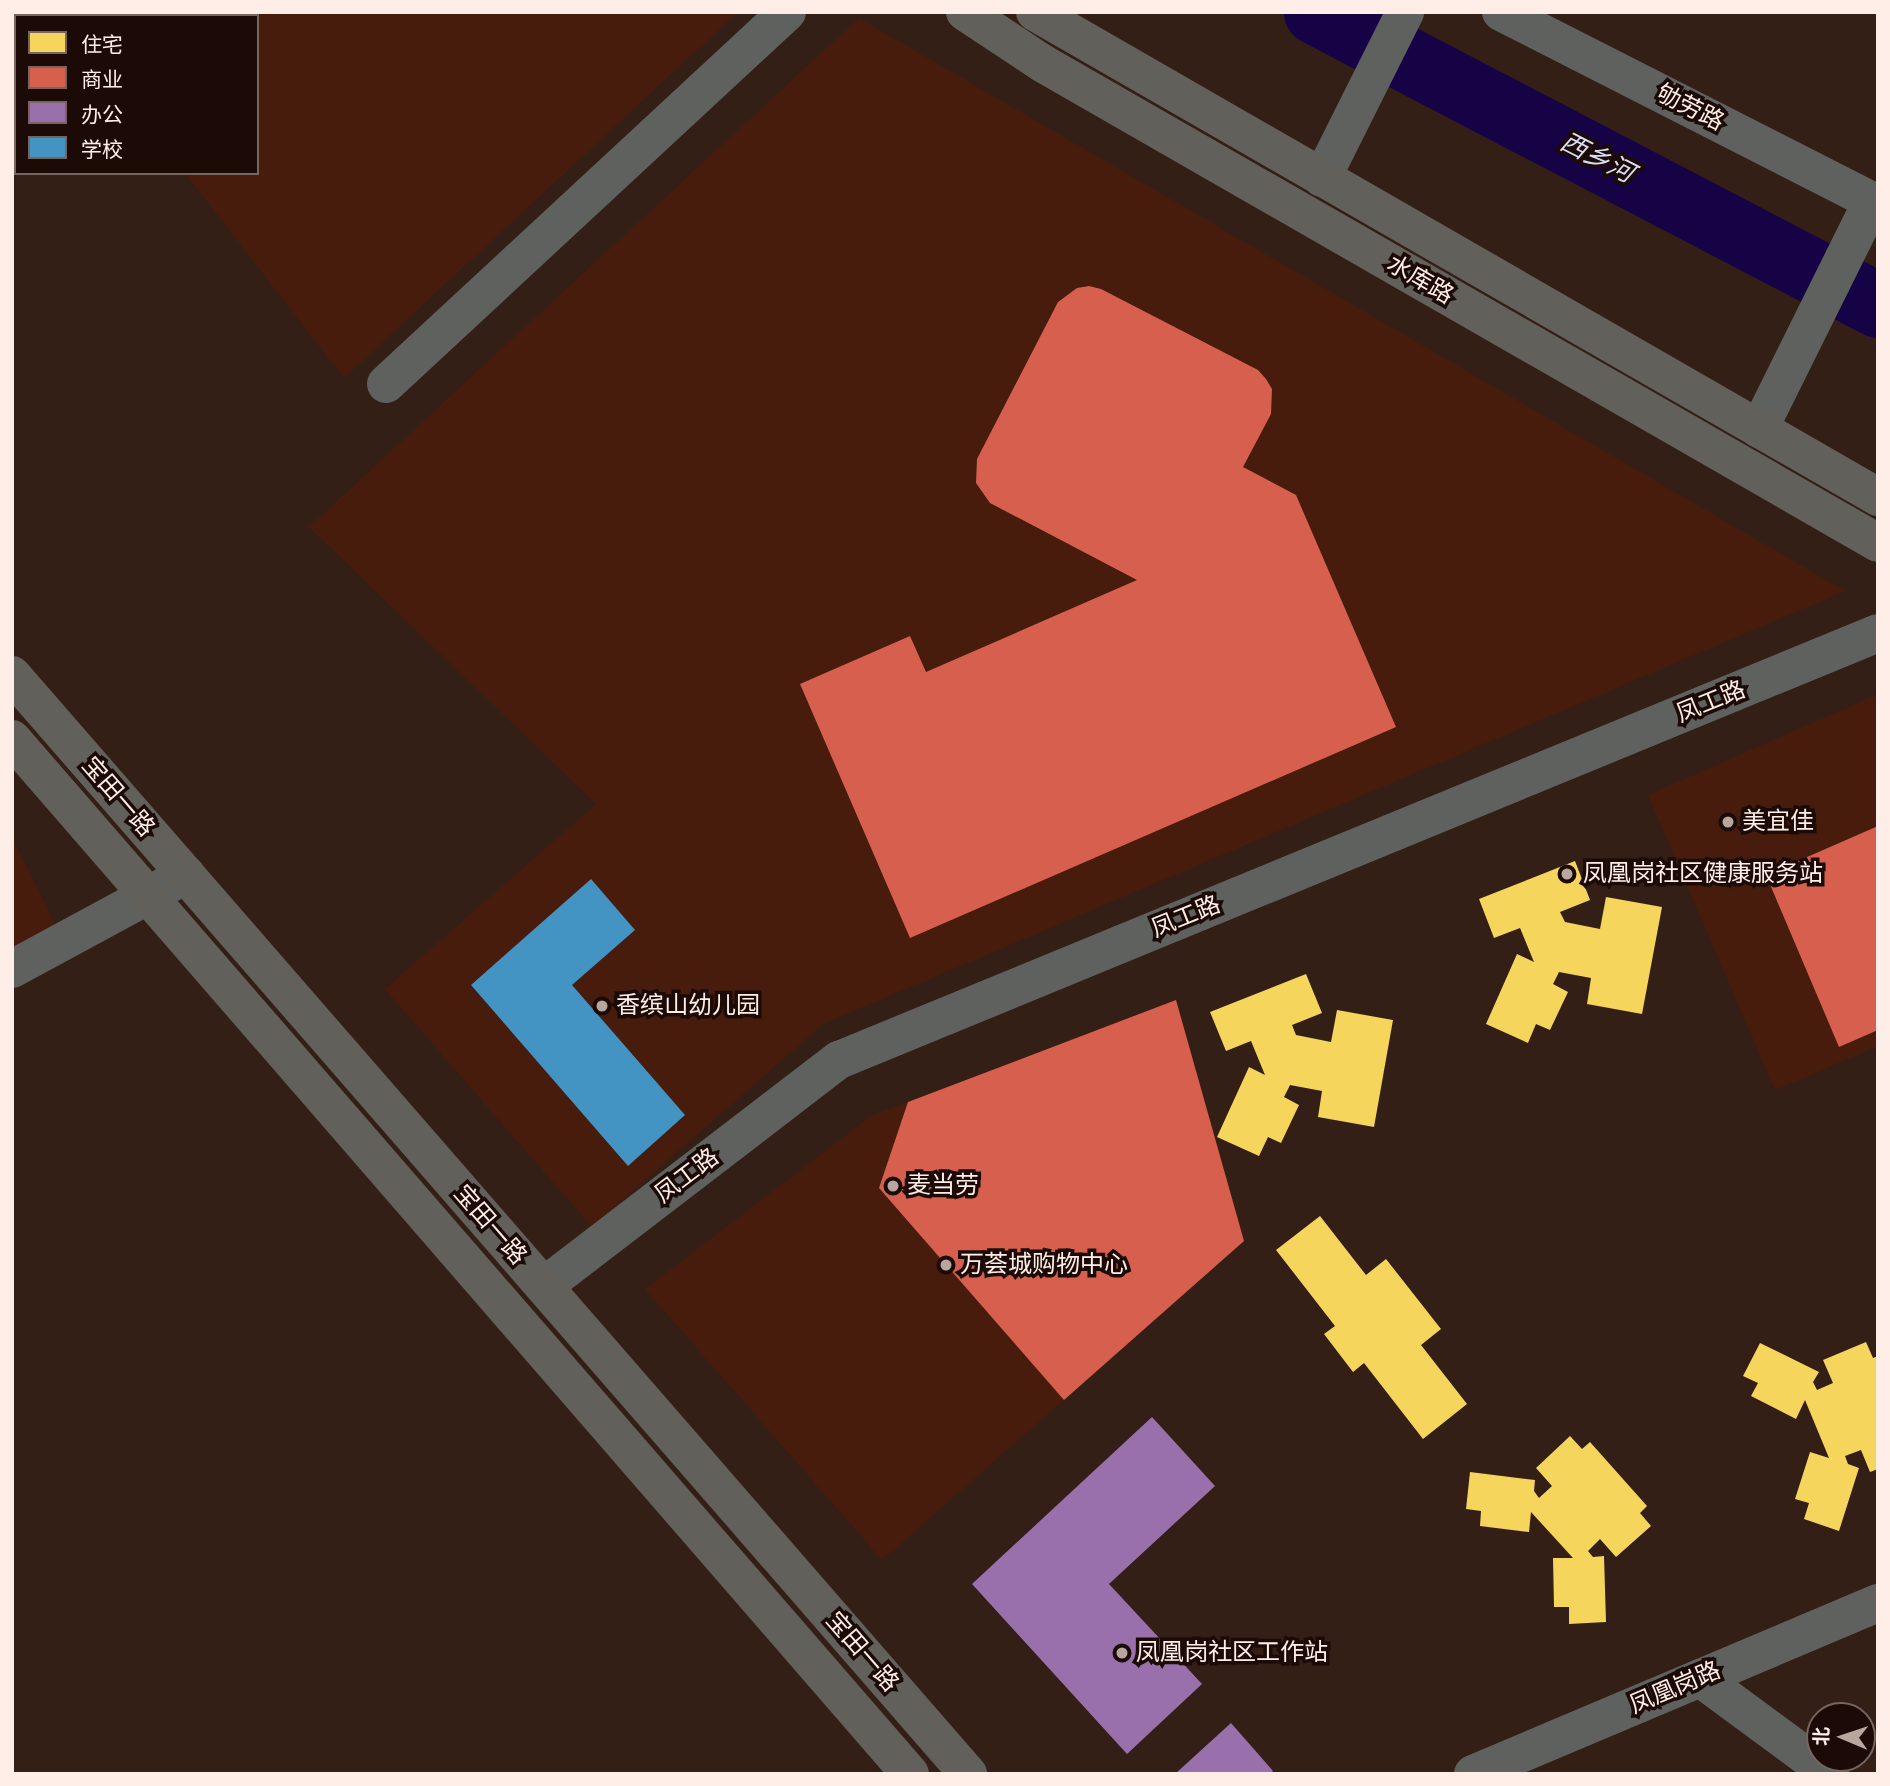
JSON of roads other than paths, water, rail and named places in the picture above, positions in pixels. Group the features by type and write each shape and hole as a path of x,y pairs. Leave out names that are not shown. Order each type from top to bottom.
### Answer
{"main road":[{"name":"水库路","path":"965,12 1042,63 1878,543"},
{"name":"水库路","path":"1035,12 1878,497"},
{"name":"宝田一路","path":"12,675 968,1774"},
{"name":"宝田一路","path":"12,739 910,1774"}],"street":[{"path":"386,384 787,12"},
{"name":"劬劳路","path":"1501,12 1871,209"},
{"path":"1322,178 1404,15"},
{"path":"1759,429 1871,209"},
{"name":"凤工路","path":"544,1286 839,1060 1878,633"},
{"path":"12,970 186,875"},
{"name":"凤凰岗路","path":"1473,1774 1878,1603"},
{"path":"1700,1678 1830,1774"}],"waterway":[{"name":"西乡河","path":"1316,12 1878,305"}],"place":[{"name":"美宜佳","path":"1728,822"},
{"name":"凤凰岗社区健康服务站","path":"1567,874"},
{"name":"香缤山幼儿园","path":"602,1006"},
{"name":"麦当劳","path":"893,1186"},
{"name":"万荟城购物中心","path":"946,1265"},
{"name":"凤凰岗社区工作站","path":"1122,1653"}]}
